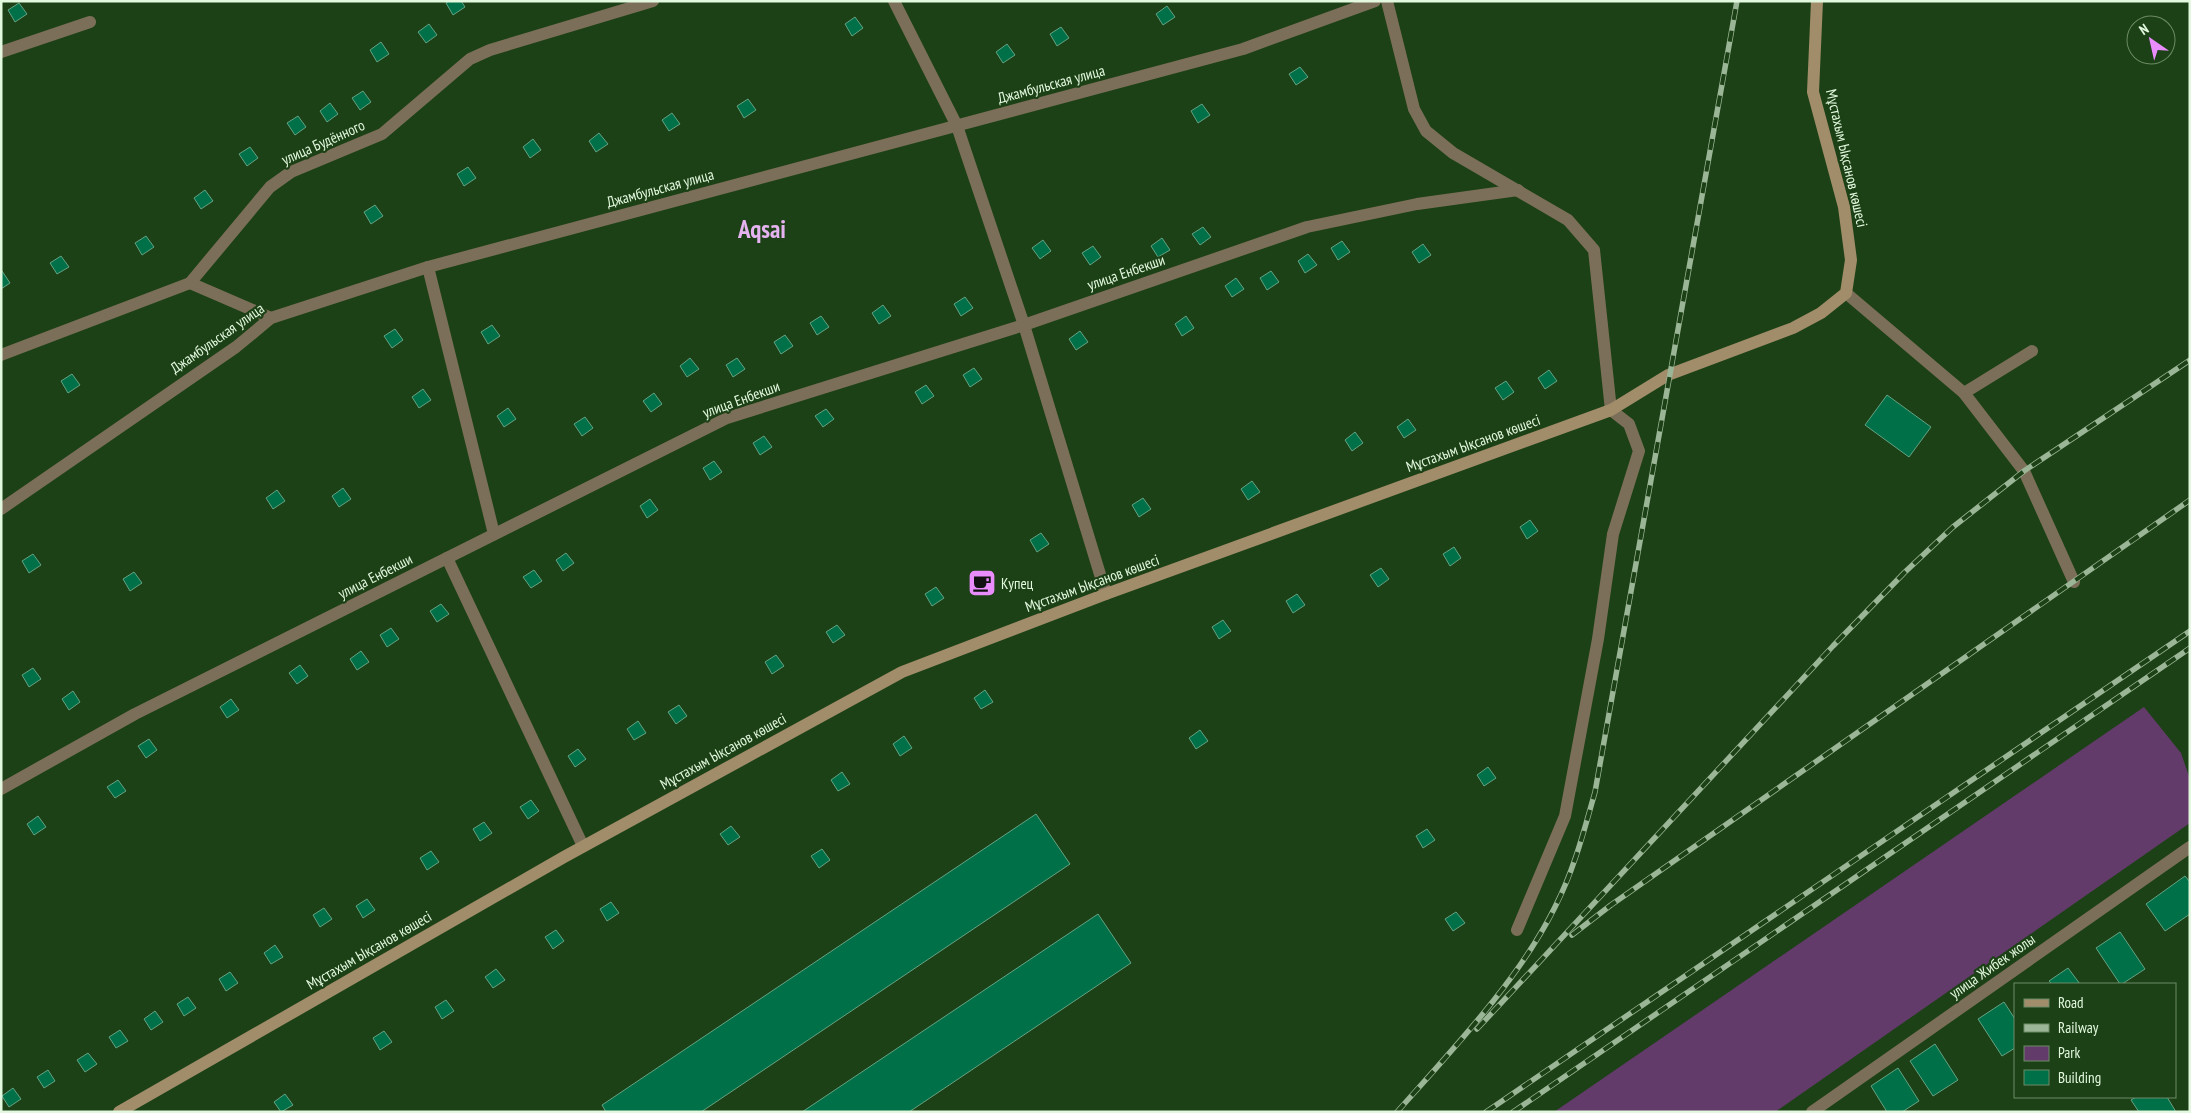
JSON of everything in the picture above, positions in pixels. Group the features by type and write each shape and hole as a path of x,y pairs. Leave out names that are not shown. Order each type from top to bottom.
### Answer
{"main road":[{"name":"Мұстахым Ықсанов көшесі","path":"120,1112 583,846 902,672 1106,594 1611,410 1668,375 1793,328 1821,313 1846,293 1851,260 1844,206 1814,92 1817,1"}],"street":[{"name":"улица Будённого","path":"1,355 190,283 270,187 291,172 382,134 470,59 490,50 653,1"},
{"path":"894,1 957,126 1024,325 1106,594"},
{"name":"Джамбульская улица","path":"1,509 236,347 271,318 428,267 1244,49 1375,1"},
{"path":"1387,1 1414,109 1426,131 1453,153 1568,220 1594,250 1611,410 1628,424 1639,451 1613,534 1598,640 1565,816 1517,930"},
{"path":"1,52 90,22"},
{"name":"улица Енбекши","path":"1,789 135,714 727,418 1024,325 1307,227 1417,204 1518,190"},
{"path":"428,267 494,534"},
{"path":"190,283 271,318"},
{"path":"1846,293 1964,393 2024,471 2074,582"},
{"path":"1964,393 2032,351"},
{"path":"447,558 583,846"},
{"name":"улица Жибек жолы","path":"1812,1112 2190,847"}],"green space":[{"path":"2144,707 2181,753 2190,779 2190,823 1775,1112 1554,1112"}],"building":[{"path":"449,1 461,1 465,7 453,15 446,3"},
{"path":"19,3 27,14 15,22 8,10"},
{"path":"1167,6 1175,17 1163,25 1156,14"},
{"path":"855,17 863,28 852,36 845,24"},
{"path":"429,24 437,35 426,43 418,32"},
{"path":"1061,27 1069,38 1057,46 1050,34"},
{"path":"381,42 389,54 377,62 370,50"},
{"path":"1007,44 1015,55 1003,63 996,52"},
{"path":"1300,67 1308,77 1296,85 1289,74"},
{"path":"363,91 371,102 360,110 352,98"},
{"path":"748,99 756,110 744,118 737,106"},
{"path":"330,103 338,114 327,122 320,111"},
{"path":"1202,104 1210,115 1198,123 1191,111"},
{"path":"672,113 680,124 669,131 662,120"},
{"path":"298,116 306,127 295,135 287,123"},
{"path":"599,133 608,144 596,152 589,141"},
{"path":"533,139 541,150 530,158 523,147"},
{"path":"250,147 258,158 247,166 239,154"},
{"path":"468,167 476,178 464,186 457,174"},
{"path":"205,190 213,201 201,209 194,198"},
{"path":"375,205 383,216 371,224 364,212"},
{"path":"1203,227 1211,237 1200,245 1192,234"},
{"path":"146,236 154,247 142,255 135,243"},
{"path":"1162,238 1170,250 1158,257 1151,246"},
{"path":"1043,240 1051,251 1040,259 1032,248"},
{"path":"1342,241 1350,252 1338,260 1331,248"},
{"path":"1423,244 1431,255 1419,263 1412,252"},
{"path":"1093,246 1101,257 1090,265 1082,253"},
{"path":"1308,254 1317,265 1305,273 1298,261"},
{"path":"61,256 69,267 57,274 50,263"},
{"path":"1271,271 1279,282 1267,290 1260,278"},
{"path":"1,272 10,283 1,289"},
{"path":"1236,278 1244,289 1232,297 1225,286"},
{"path":"965,297 973,308 961,316 954,304"},
{"path":"883,305 891,316 879,324 872,313"},
{"path":"821,316 829,327 817,335 810,323"},
{"path":"1186,316 1194,328 1182,336 1175,324"},
{"path":"492,325 500,336 488,344 481,332"},
{"path":"395,329 403,340 392,348 384,336"},
{"path":"1080,331 1088,342 1076,350 1069,339"},
{"path":"785,335 793,346 781,354 774,342"},
{"path":"690,358 699,369 687,377 680,366"},
{"path":"737,358 745,369 733,377 726,365"},
{"path":"974,368 982,379 970,387 963,375"},
{"path":"1549,370 1557,381 1545,389 1538,378"},
{"path":"72,374 80,385 68,393 61,381"},
{"path":"1506,381 1514,392 1503,400 1495,388"},
{"path":"926,385 934,396 922,404 915,392"},
{"path":"423,389 431,400 419,408 412,397"},
{"path":"654,393 662,404 651,412 643,401"},
{"path":"1887,395 1931,427 1909,457 1865,425"},
{"path":"508,408 516,419 504,427 497,416"},
{"path":"826,409 834,419 823,427 815,416"},
{"path":"585,417 593,428 582,436 574,424"},
{"path":"1408,419 1416,430 1404,438 1397,427"},
{"path":"1355,432 1363,443 1352,451 1345,440"},
{"path":"764,436 772,447 760,455 753,443"},
{"path":"714,461 722,472 710,480 703,468"},
{"path":"1252,481 1260,492 1248,500 1241,489"},
{"path":"343,488 351,499 339,507 332,496"},
{"path":"277,490 285,501 273,509 266,498"},
{"path":"1143,498 1151,509 1139,517 1132,505"},
{"path":"650,499 658,510 647,518 640,506"},
{"path":"1530,520 1538,531 1527,539 1520,527"},
{"path":"1041,533 1049,544 1037,552 1030,540"},
{"path":"1454,547 1461,558 1450,566 1443,554"},
{"path":"566,553 574,563 563,571 556,560"},
{"path":"33,554 41,565 29,573 22,561"},
{"path":"1381,568 1389,579 1378,587 1370,575"},
{"path":"534,570 542,581 531,588 523,577"},
{"path":"134,572 142,583 130,591 123,579"},
{"path":"936,587 944,598 932,606 925,594"},
{"path":"1297,594 1305,605 1293,613 1286,601"},
{"path":"441,604 449,614 437,622 430,611"},
{"path":"1223,620 1231,631 1219,639 1212,627"},
{"path":"837,625 845,635 833,643 826,632"},
{"path":"391,628 399,639 387,647 380,635"},
{"path":"361,651 369,662 357,670 350,659"},
{"path":"776,655 784,666 772,674 765,662"},
{"path":"300,665 308,676 297,684 289,673"},
{"path":"33,668 41,679 29,687 22,675"},
{"path":"985,690 993,702 981,709 974,698"},
{"path":"73,691 80,702 69,710 62,699"},
{"path":"231,699 239,710 227,718 220,707"},
{"path":"679,705 687,716 676,724 668,712"},
{"path":"638,721 646,733 634,740 627,729"},
{"path":"1200,730 1208,741 1196,749 1189,738"},
{"path":"904,736 912,748 900,756 893,744"},
{"path":"149,739 157,750 146,758 138,746"},
{"path":"578,749 586,759 575,767 568,756"},
{"path":"1488,767 1496,778 1484,786 1477,775"},
{"path":"842,772 850,784 838,791 831,780"},
{"path":"118,780 126,791 115,798 107,787"},
{"path":"531,800 539,811 528,819 520,807"},
{"path":"1036,814 1070,864 701,1112 606,1112 602,1105"},
{"path":"38,816 46,827 34,835 27,824"},
{"path":"484,822 492,833 480,841 473,829"},
{"path":"731,826 740,837 728,845 720,834"},
{"path":"1427,829 1435,840 1423,848 1416,836"},
{"path":"822,849 830,860 819,868 811,856"},
{"path":"431,851 439,862 427,870 420,858"},
{"path":"2185,876 2190,882 2190,914 2165,931 2146,904"},
{"path":"367,899 375,910 363,918 356,906"},
{"path":"611,902 619,913 607,921 600,909"},
{"path":"324,908 332,919 320,927 313,915"},
{"path":"1456,912 1465,923 1453,931 1445,919"},
{"path":"1098,914 1131,963 909,1112 802,1112"},
{"path":"556,930 564,941 553,949 545,937"},
{"path":"2120,932 2145,969 2124,983 2119,983 2096,948"},
{"path":"275,945 283,957 271,964 264,953"},
{"path":"2068,968 2079,983 2051,983 2049,981"},
{"path":"496,969 505,980 493,988 485,977"},
{"path":"230,972 238,983 226,991 219,979"},
{"path":"188,997 196,1008 184,1016 177,1004"},
{"path":"446,1000 454,1011 442,1019 435,1007"},
{"path":"2004,1002 2014,1017 2014,1049 2002,1056 1978,1019"},
{"path":"155,1011 163,1022 151,1030 144,1019"},
{"path":"120,1030 128,1041 116,1048 109,1037"},
{"path":"384,1031 392,1042 380,1050 373,1038"},
{"path":"1935,1044 1958,1080 1933,1096 1910,1061"},
{"path":"88,1053 97,1064 85,1072 77,1060"},
{"path":"1898,1068 1919,1101 1902,1112 1887,1112 1871,1086"},
{"path":"48,1070 55,1081 44,1088 37,1077"},
{"path":"13,1088 21,1099 9,1107 2,1096"},
{"path":"285,1094 293,1105 281,1112 274,1102"},
{"path":"2134,1098 2168,1098 2176,1112 2139,1112 2131,1100"}],"railway":[{"path":"1397,1112 1483,1014 1523,961 1562,893 1583,836 1595,792 1737,1"},
{"path":"1477,1029 1833,646 1905,572 1953,527 2024,471 2190,360"},
{"path":"1572,935 1611,905 2190,500"},
{"path":"1486,1112 2190,631"},
{"path":"1513,1112 2190,648"}],"place":[{"name":"Купец","path":"982,583"}],"district":[{"name":"Aqsai","path":"762,229"}]}
